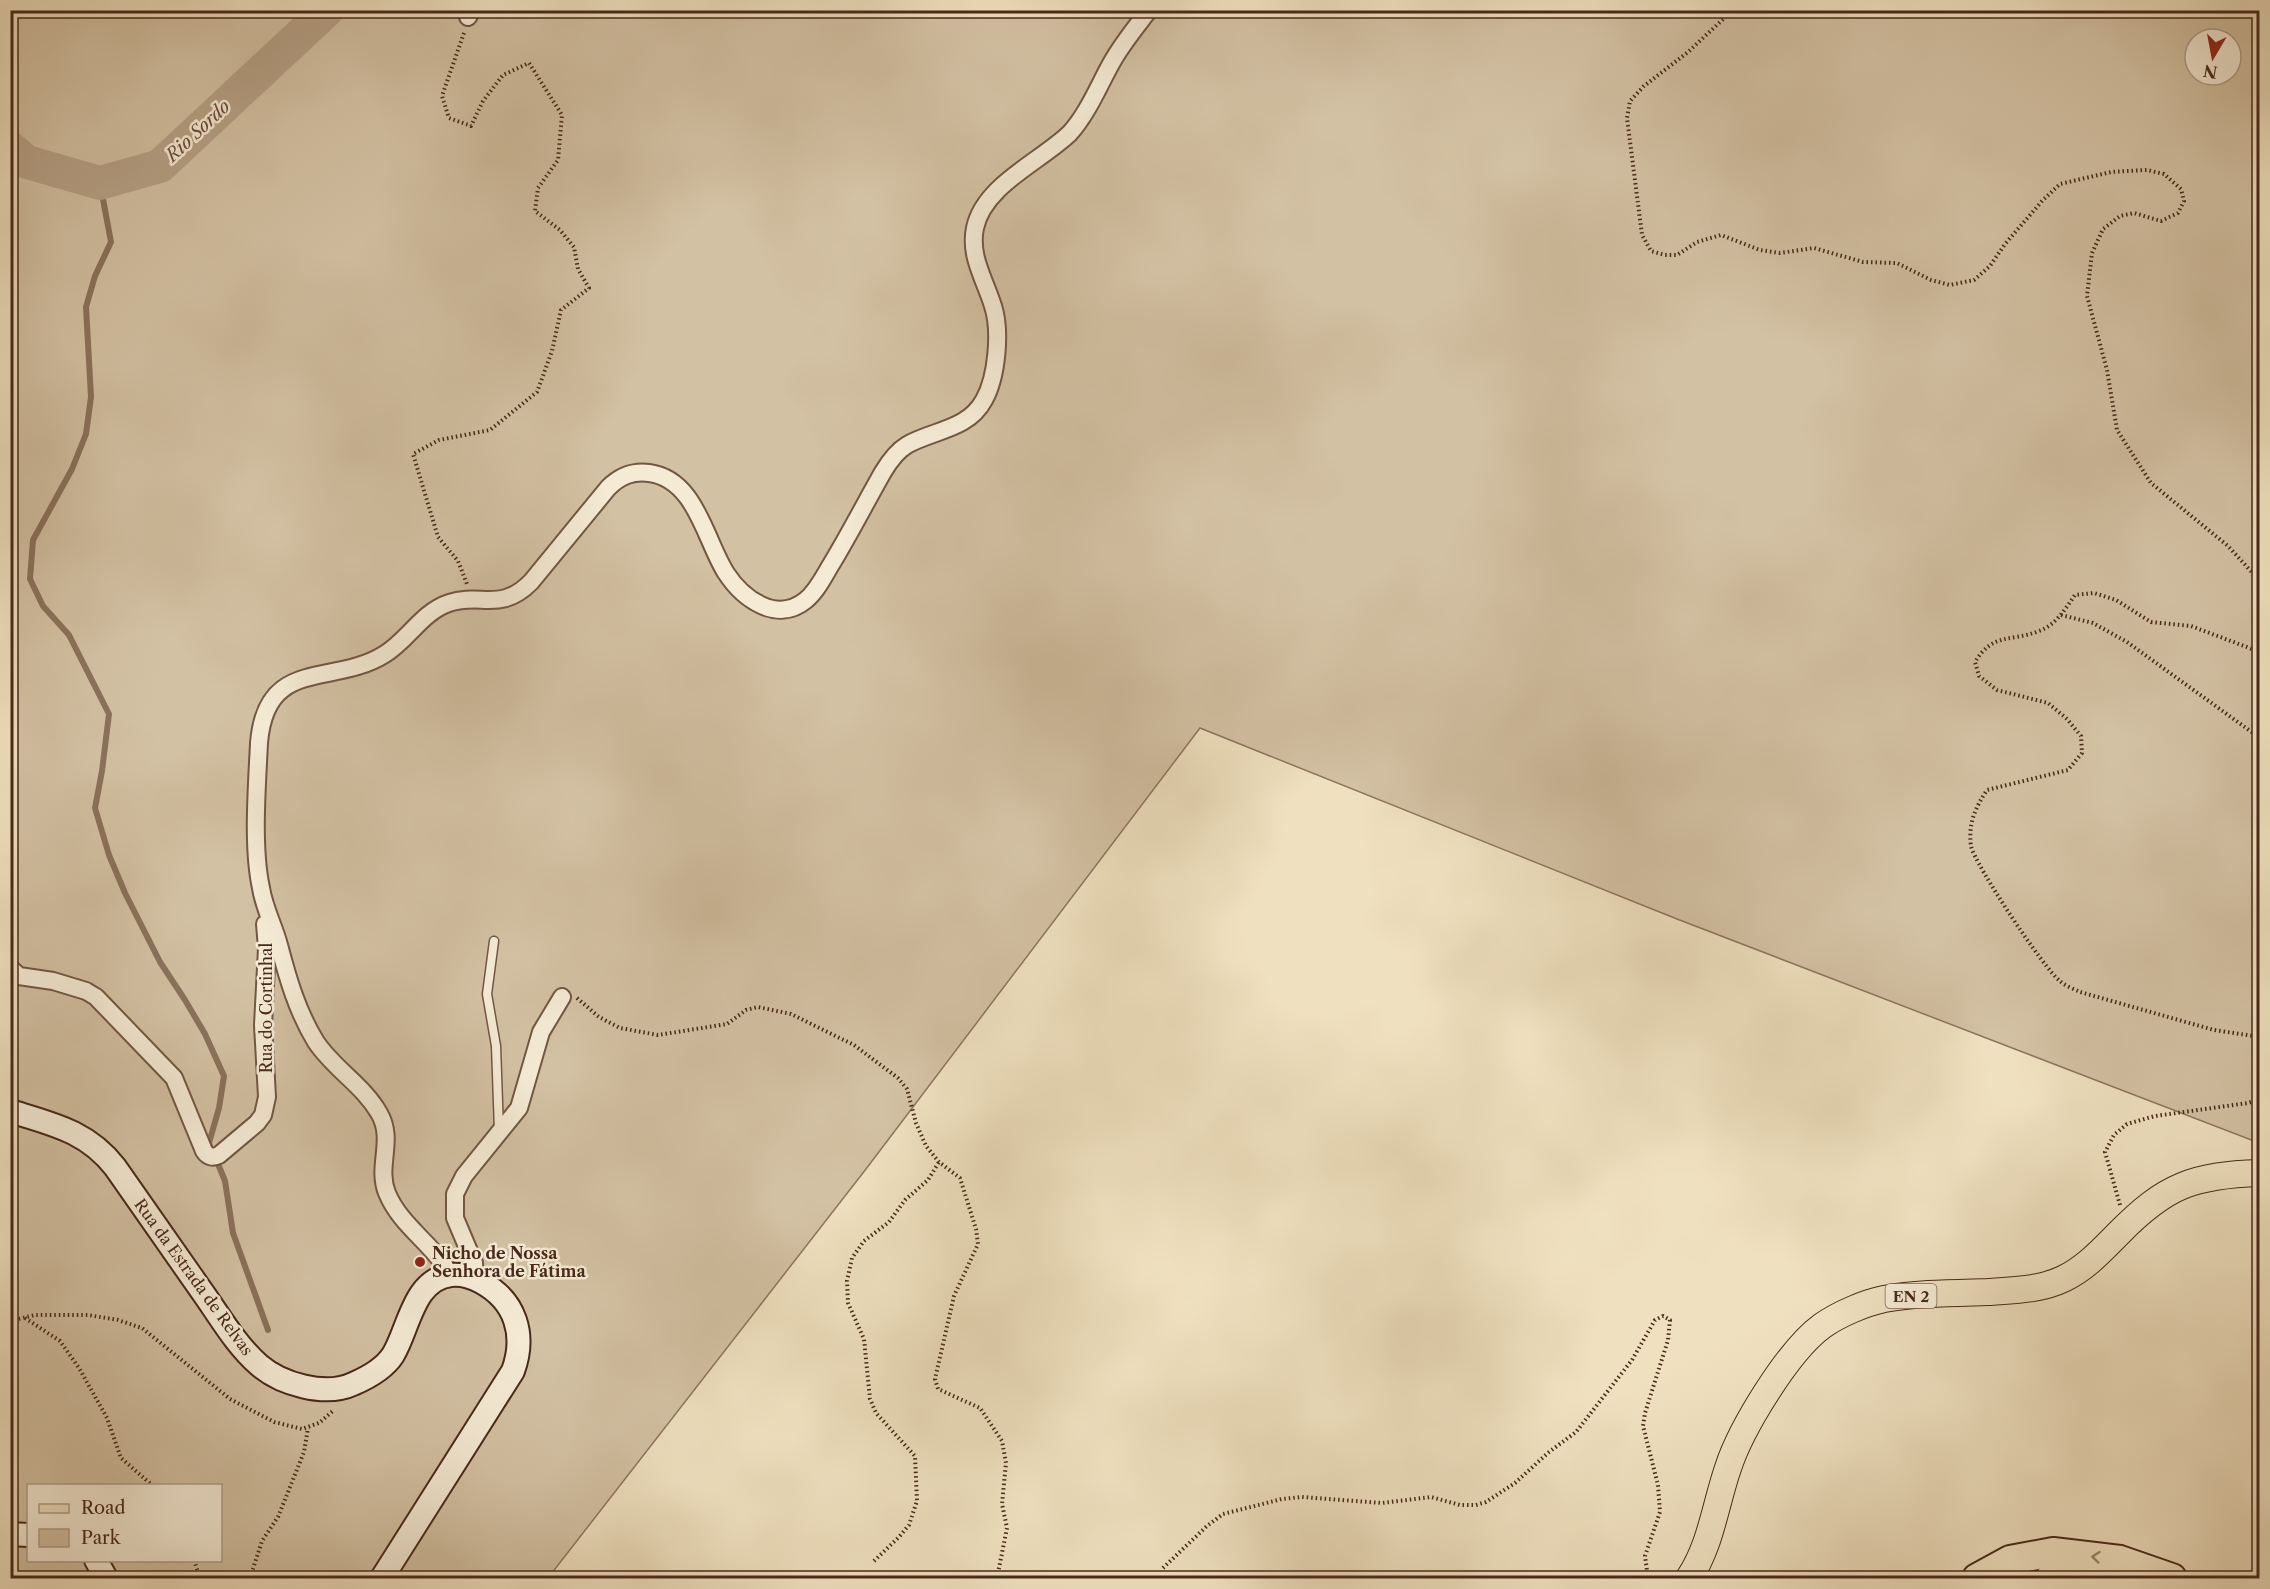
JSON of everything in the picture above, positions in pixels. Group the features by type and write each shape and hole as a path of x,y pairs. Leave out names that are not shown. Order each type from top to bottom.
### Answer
{"highway":[{"path":"1977,1578 2010,1560 2053,1552 2120,1560 2172,1578"},
{"path":"2050,1578 2070,1575 2088,1578"}],"main road":[{"name":"EN 2","path":"1689,1578 1705,1548 1727,1470 1743,1433 1773,1384 1819,1329 1834,1319 1884,1299 1917,1295 2023,1290 2048,1286 2066,1278 2088,1263 2133,1218 2157,1198 2183,1185 2213,1177 2259,1173"}],"street":[{"path":"382,1578 508,1378 516,1360 519,1336 514,1313 498,1294 475,1279 450,1275 439,1257 402,1220 388,1195 384,1179 387,1133 385,1123 367,1095 327,1057 305,1023 293,997 259,878 257,853 259,743 264,717 275,696 284,687 296,680 358,666 379,658 439,607 468,600 502,600 522,590 613,483 625,475 642,472 667,478 686,494 725,571 748,596 765,608 780,611 791,609 808,598 820,582 894,456 915,441 949,429 965,420 983,402 993,371 997,326 993,305 973,250 979,214 994,193 1051,150 1074,128 1119,50 1149,10"},
{"name":"Rua do Cortinhal","path":"10,968 19,976 52,981 96,997 168,1071 177,1085 204,1151 210,1156 216,1156 259,1121 267,1100 263,1025 267,948 264,899"},
{"path":"475,1279 474,1263 455,1218 455,1194 465,1176 519,1108 541,1032 562,997"},
{"name":"Rua da Estrada de Relvas","path":"10,1112 60,1127 91,1142 107,1156 236,1340 256,1362 282,1378 309,1387 330,1389 348,1386 377,1371 397,1348 423,1292 430,1283 450,1275"},
{"path":"10,1534 27,1535"},
{"path":"97,1562 106,1578"}],"lane":[{"path":"494,941 487,994 496,1046 499,1134"}],"path":[{"path":"1733,10 1688,52 1644,86 1630,101 1626,118 1642,235 1651,251 1665,255 1677,255 1697,242 1721,235 1760,250 1780,253 1814,248 1863,262 1897,263 1931,280 1950,285 1974,280 1990,266 2005,244 2060,184 2111,172 2147,170 2164,174 2181,189 2184,201 2178,213 2161,221 2134,213 2120,216 2103,229 2092,253 2087,296 2107,370 2117,430 2151,483 2228,546 2259,581"},
{"path":"468,600 465,575 458,561 438,537 413,454 439,440 490,430 537,392 552,351 561,310 589,288 578,269 574,247 560,230 535,211 538,188 558,160 562,115 529,63 503,75 483,101 471,126 449,118 442,96 470,14"},
{"path":"2259,652 2191,626 2151,622 2116,600 2094,593 2075,595 2057,620 2040,631 1999,640 1982,650 1974,662 1979,676 1997,690 2048,703 2067,719 2081,736 2082,753 2068,770 1987,790 1977,805 1969,826 1971,849 1994,889 2041,960 2060,981 2080,992 2214,1030 2259,1037"},
{"path":"2061,615 2093,623 2127,642 2259,738"},
{"path":"562,997 574,996 599,1017 620,1028 658,1035 727,1024 746,1010 758,1007 791,1014 854,1045 898,1078 907,1089 916,1123 926,1146 939,1162 960,1178 976,1229 978,1244 954,1296 935,1379 938,1389 980,1408 1002,1441 1006,1463 1002,1504 1007,1528 997,1578"},
{"path":"2133,1218 2120,1205 2105,1152 2114,1135 2127,1124 2156,1116 2247,1103 2259,1099"},
{"path":"874,1561 909,1525 917,1501 915,1456 876,1413 870,1399 864,1339 848,1304 847,1281 852,1258 864,1241 889,1222 905,1200 928,1180 939,1162"},
{"path":"10,1321 35,1315 88,1315 118,1320 142,1329 230,1399 274,1422 302,1429 319,1423 340,1404 348,1386"},
{"path":"1163,1568 1223,1514 1282,1499 1302,1497 1382,1503 1431,1497 1460,1505 1476,1505 1486,1502 1515,1483 1549,1452 1576,1432 1632,1360 1655,1320 1663,1316 1671,1320 1668,1340 1643,1426 1658,1485 1659,1512 1646,1556 1648,1578"},
{"path":"25,1318 60,1341 79,1368 106,1418 121,1458 152,1484"},
{"path":"250,1578 262,1541 278,1517 304,1452 308,1427"},
{"path":"195,1562 200,1578"}],"green space":[{"path":"11,11 2259,11 2259,1143 1677,919 1200,728 866,1169 548,1578 11,1578"}],"waterway":[{"name":"Rio Sordo","path":"10,148 27,162 100,183 160,166 327,10"},
{"path":"100,183 111,242 95,276 86,307 91,397 86,434 72,469 33,540 30,579 43,606 69,635 109,714 95,808 109,855 125,893 160,962 205,1034 224,1076 210,1147"},
{"path":"216,1159 225,1181 233,1233 268,1330"}],"place":[{"name":"Nicho de Nossa Senhora de Fátima","path":"420,1262"}]}
